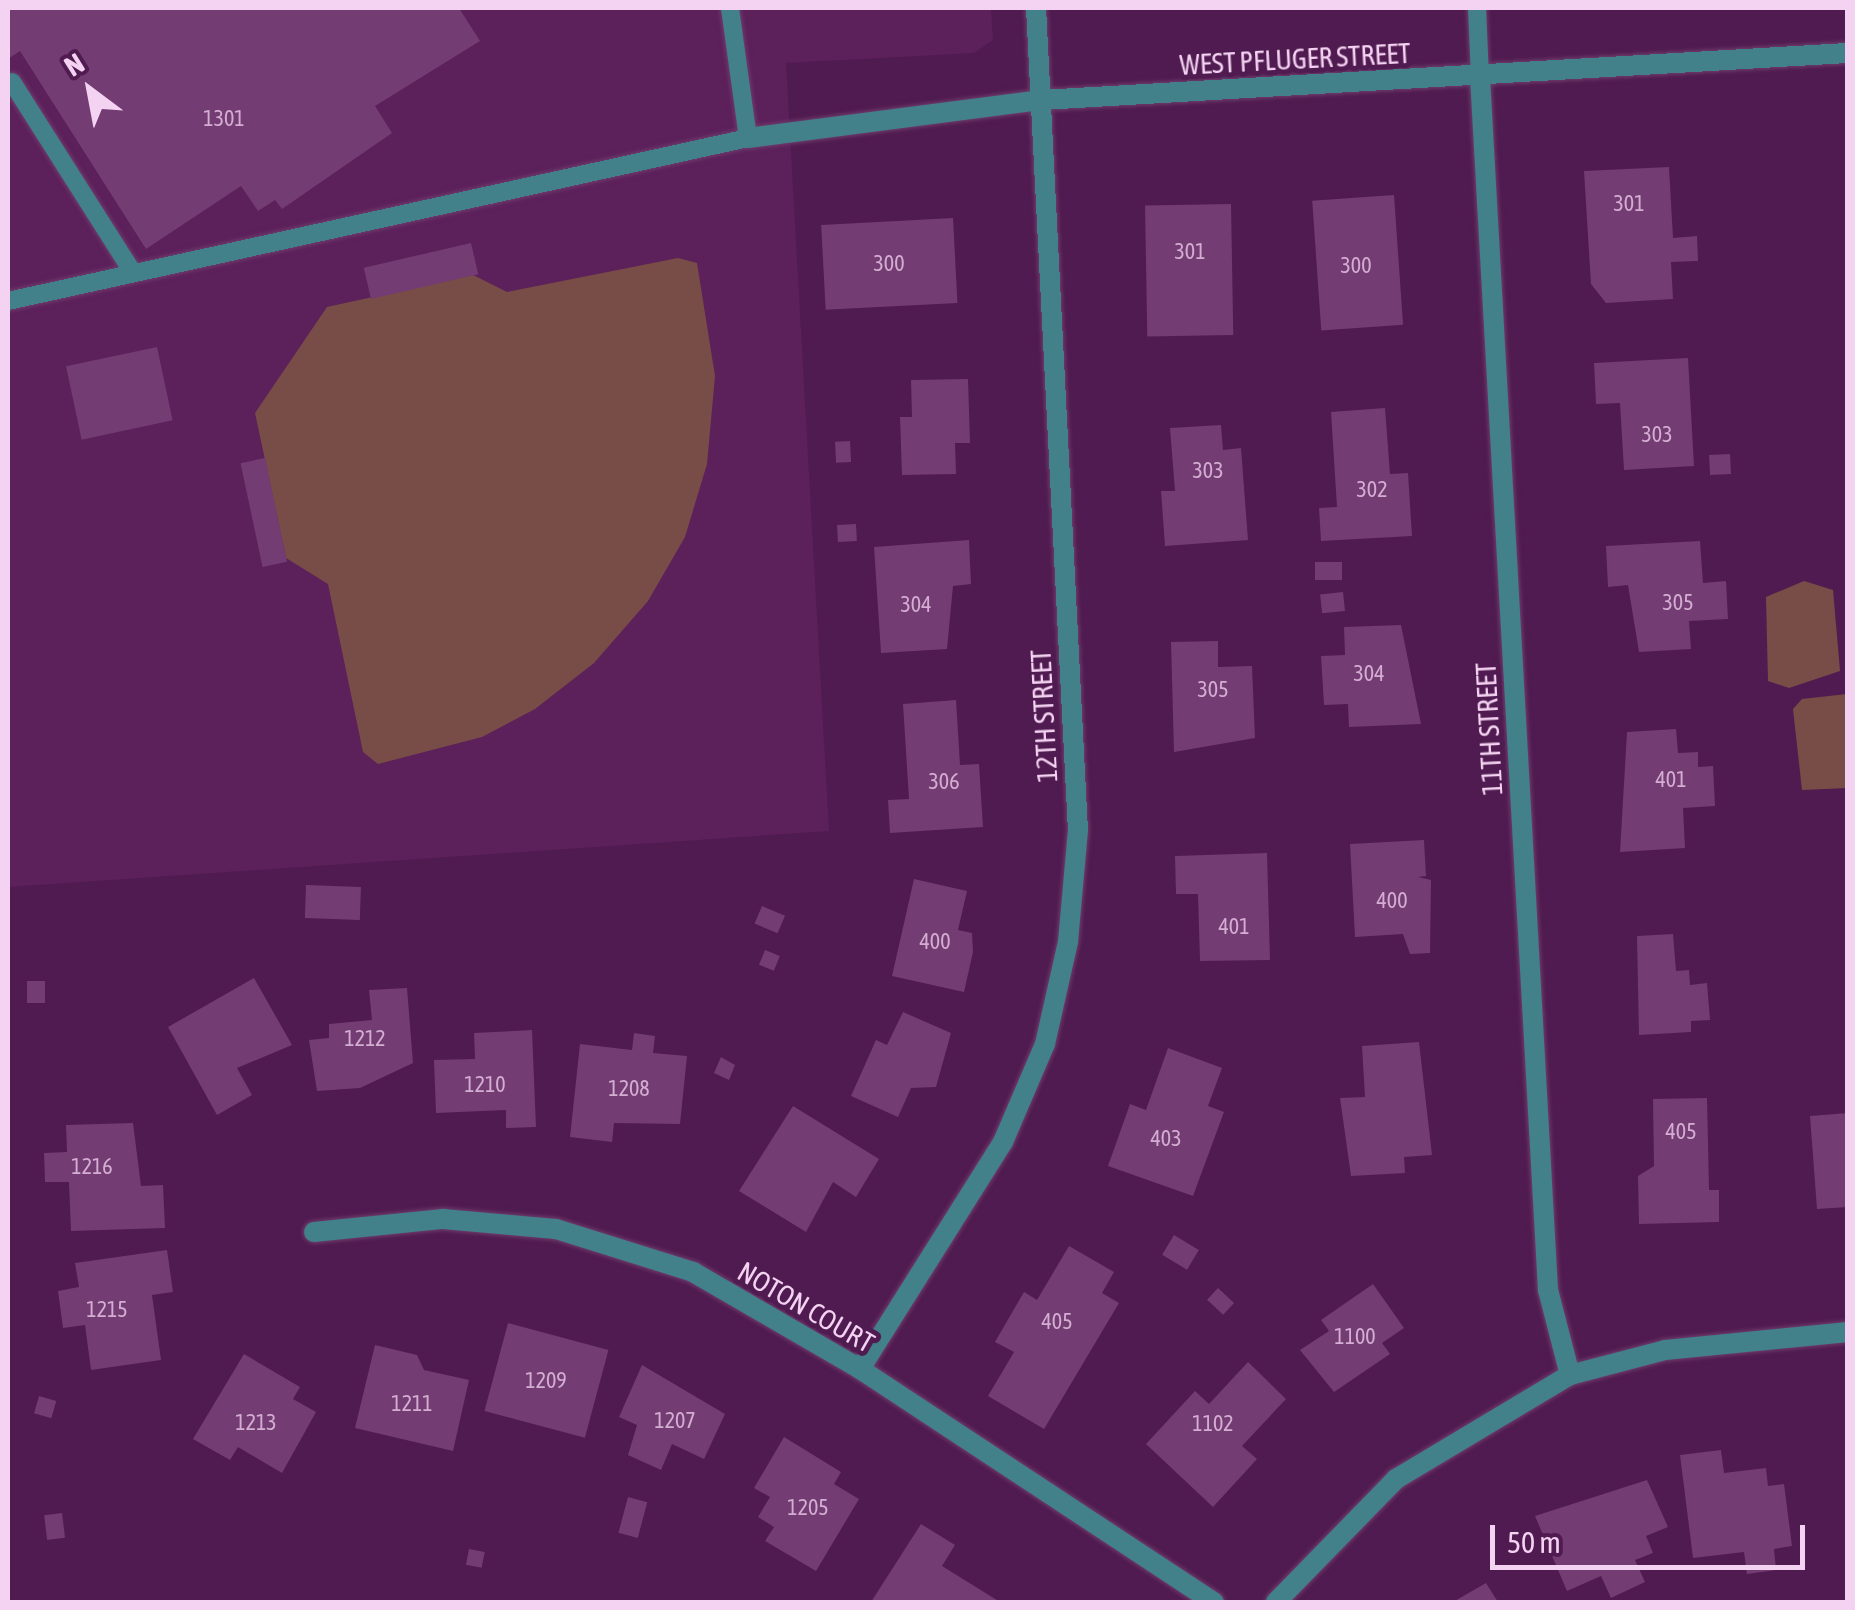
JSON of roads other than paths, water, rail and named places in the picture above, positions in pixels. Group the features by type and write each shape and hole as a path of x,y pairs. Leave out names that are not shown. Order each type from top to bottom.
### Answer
{"street":[{"name":"12TH STREET","path":"860,1369 1002,1142 1045,1044 1068,942 1078,831 1036,8"},
{"name":"WEST PFLUGER STREET","path":"748,138 1042,100 1848,53"},
{"name":"11TH STREET","path":"1480,76 1548,1290 1570,1375"},
{"name":"NOTON COURT","path":"314,1232 443,1219 556,1228 692,1272 860,1369 1214,1602"},
{"path":"1276,1602 1396,1479 1570,1375 1665,1350 1848,1332"}],"lane":[{"path":"8,301 132,270 748,138 730,8"},
{"path":"1478,8 1480,76"},
{"path":"12,82 132,270"}]}
